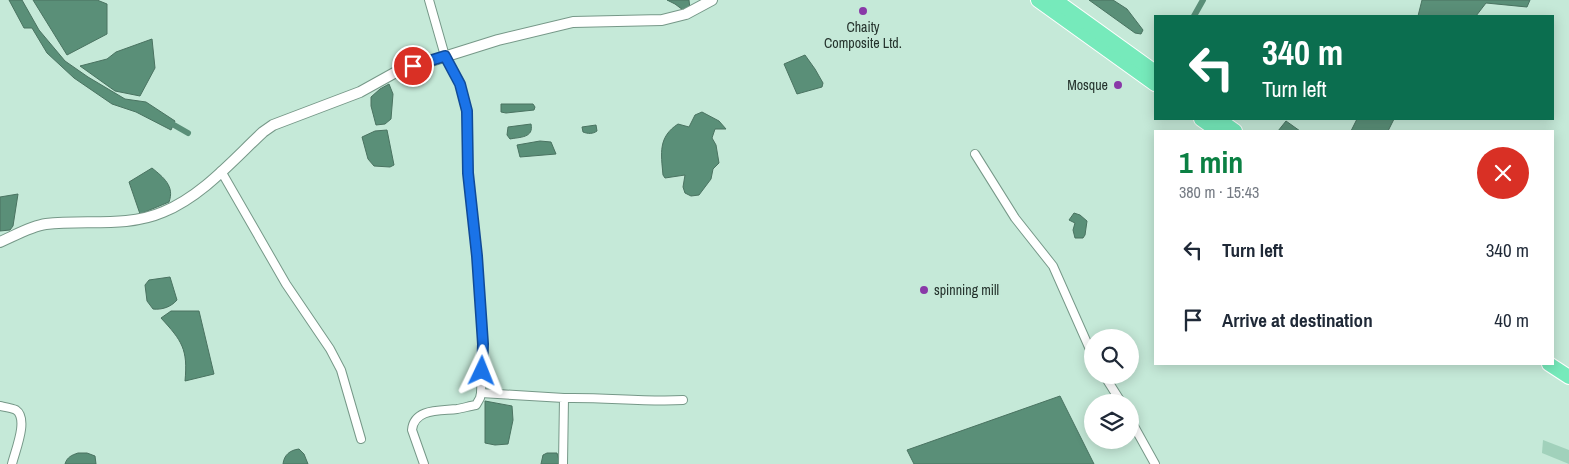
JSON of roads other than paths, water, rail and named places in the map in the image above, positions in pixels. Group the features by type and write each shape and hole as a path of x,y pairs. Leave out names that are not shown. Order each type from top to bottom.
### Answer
{"highway":[{"path":"1038,0 1154,83"},
{"path":"1055,0 1154,71"},
{"path":"1202,120 1217,130"},
{"path":"1219,120 1234,130"},
{"path":"1554,357 1569,368"},
{"path":"1551,365 1569,377"}],"street":[{"path":"424,464 412,430 413,424 416,418 429,411 459,409 476,405 481,393 483,344 476,247 468,173 467,111 460,84 445,56 429,0"},
{"path":"0,242 44,225 114,222 146,218 162,213 190,198 203,188 273,125 360,92 396,72 498,40 573,22 662,20 686,14 712,0"},
{"path":"975,154 1015,218 1053,266 1084,336"},
{"path":"221,171 286,284 330,349 341,370 361,439"},
{"path":"481,393 564,398 588,397 651,401 683,400"},
{"path":"563,464 564,398"},
{"path":"0,406 17,411 22,418 12,464"},
{"path":"1139,435 1155,464"}],"waterway":[{"path":"1195,15 1203,0"},
{"path":"167,121 188,133"}],"place":[{"name":"Chaity Composite Ltd.","path":"863,11"},
{"name":"Mosque","path":"1118,85"},
{"name":"spinning mill","path":"924,290"}]}
